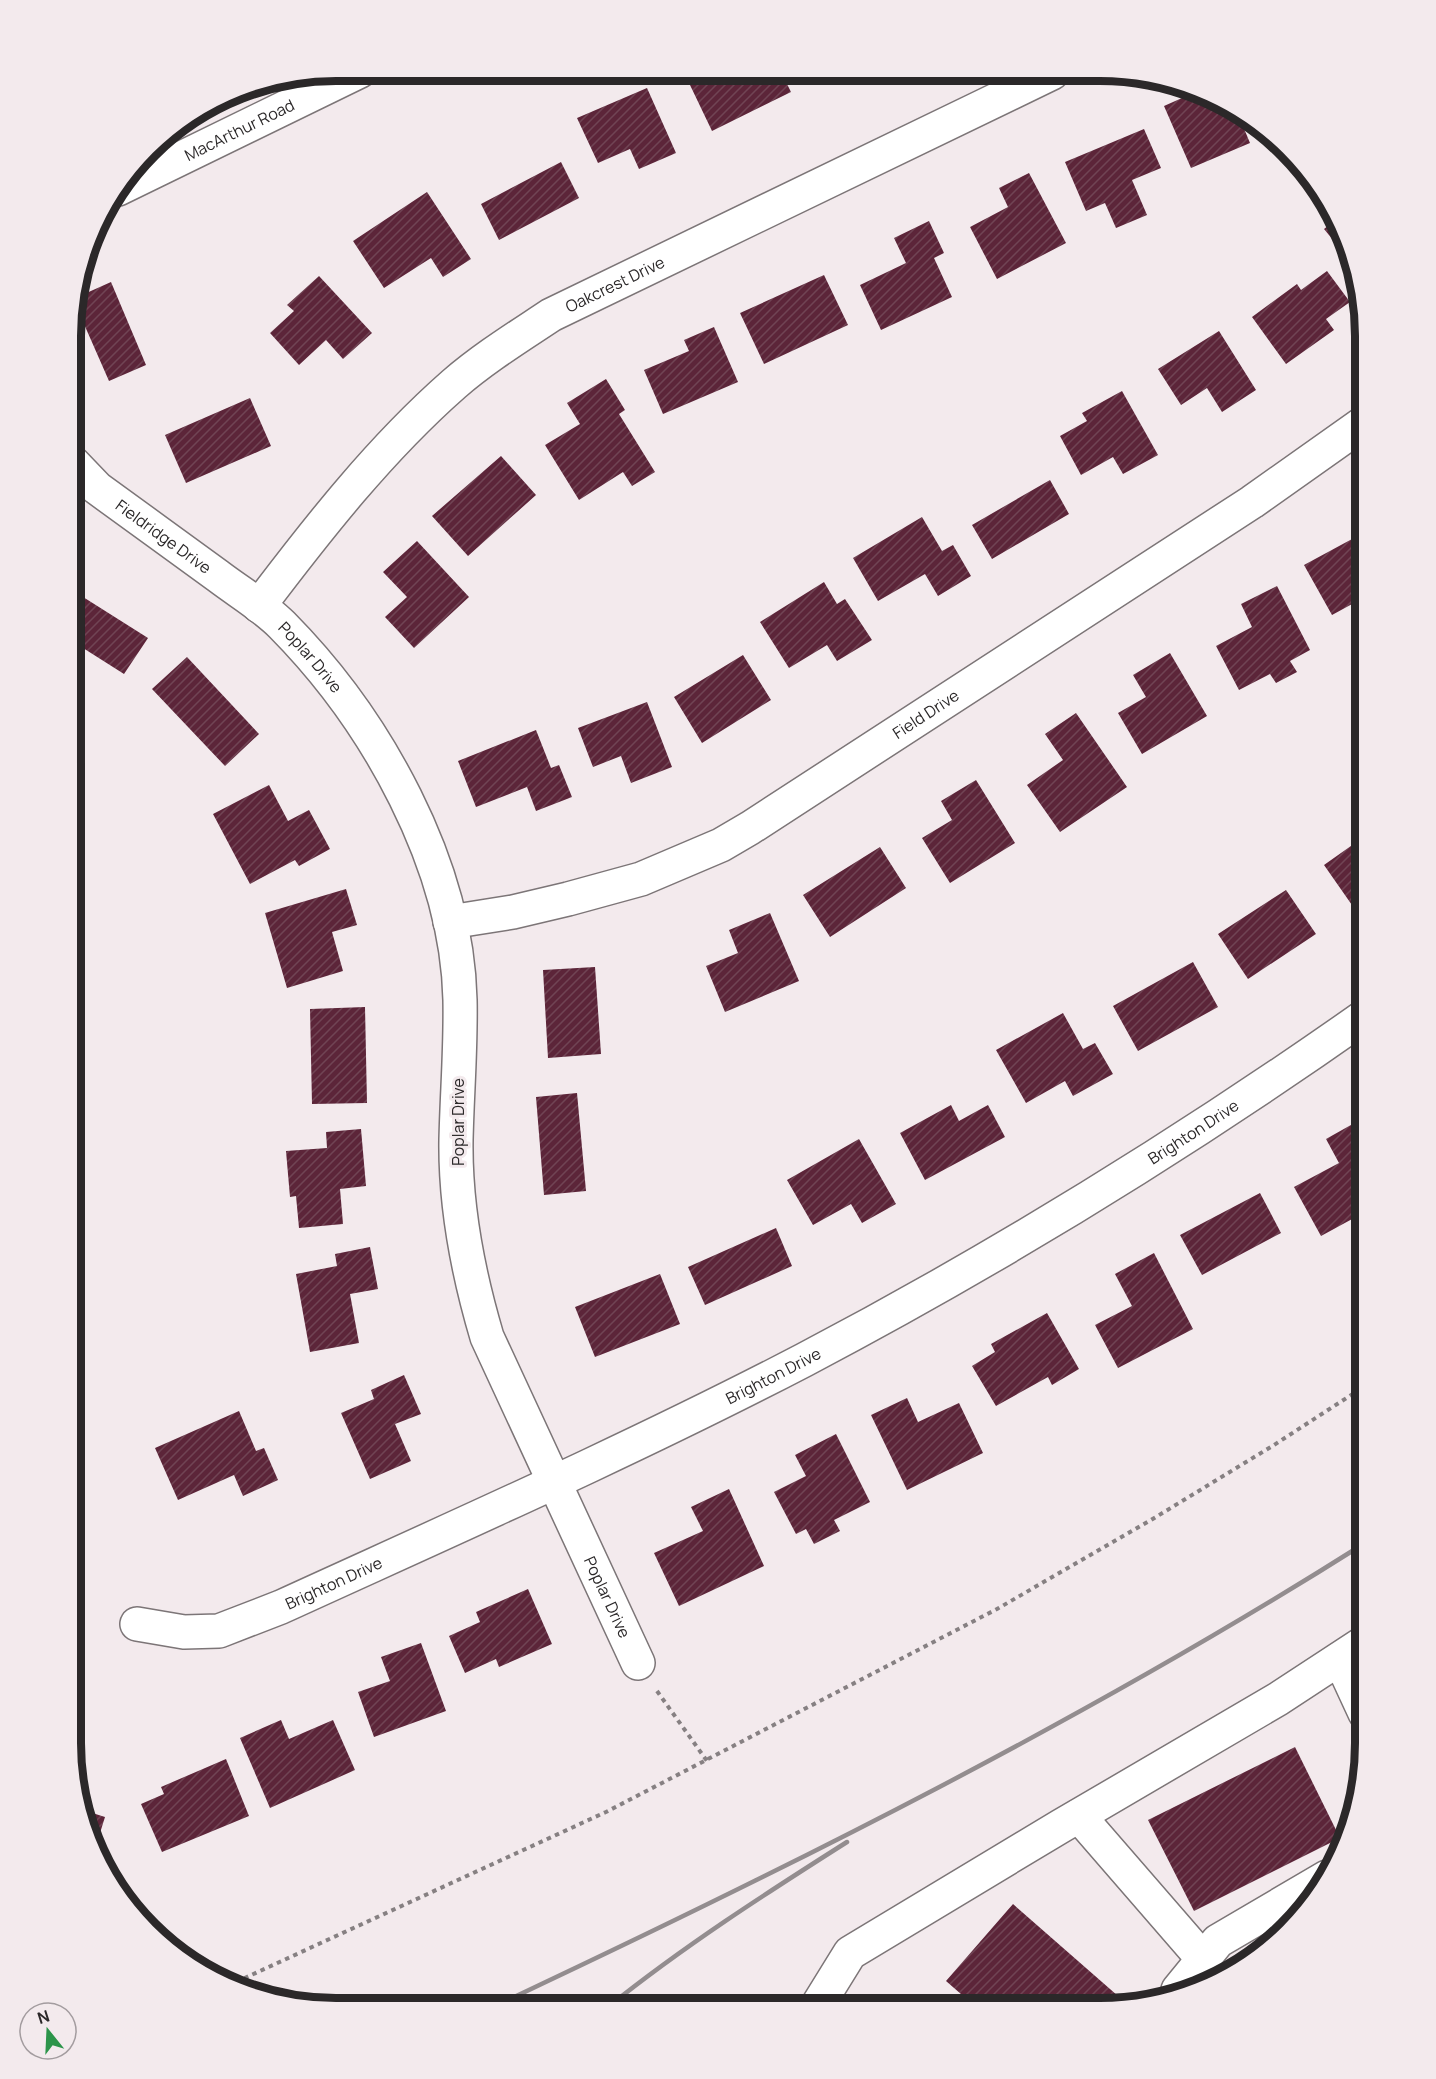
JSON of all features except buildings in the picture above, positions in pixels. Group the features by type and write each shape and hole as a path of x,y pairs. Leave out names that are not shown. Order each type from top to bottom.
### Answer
{"street":[{"name":"MacArthur Road","path":"134,181 338,81"},
{"name":"Oakcrest Drive","path":"259,606 297,556 395,439 455,382 517,337 550,315 1035,81"},
{"name":"Field Drive","path":"450,922 513,912 641,879 721,845 1252,502 1355,429"},
{"name":"Fieldridge Drive","path":"81,471 97,488 259,606"},
{"name":"Poplar Drive","path":"259,606 280,623 311,658 370,733 411,806 436,870 457,950 460,1001 456,1142 459,1207 474,1292 487,1337 638,1663"},
{"name":"Brighton Drive","path":"137,1624 184,1632 219,1631 281,1607 699,1413 907,1304 1131,1172 1355,1023"},
{"path":"822,1998 850,1953 1278,1699 1353,1651"},
{"path":"1079,1816 1203,1959"},
{"path":"1183,1984 1218,1941 1311,1886"}],"path":[{"path":"241,1980 595,1817 997,1609 1150,1520 1355,1392"},
{"path":"638,1663 707,1761"}],"railway":[{"path":"512,1998 827,1845 1046,1730 1260,1608 1355,1549"},
{"path":"620,1998 695,1942 847,1842"}]}
